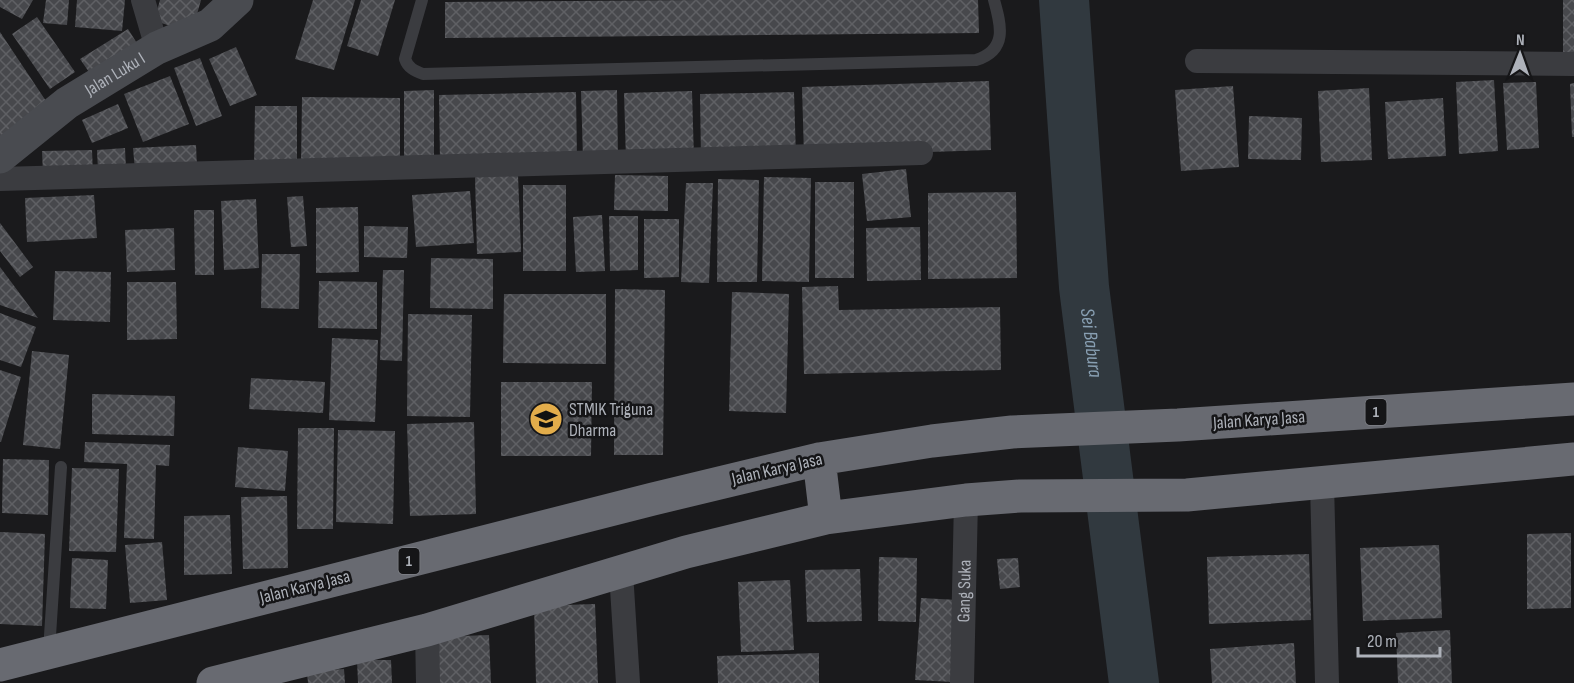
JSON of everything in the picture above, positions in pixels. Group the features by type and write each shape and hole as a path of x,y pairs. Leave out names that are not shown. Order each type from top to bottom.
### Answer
{"highway":[{"name":"Jalan Karya Jasa","path":"0,665 819,459 933,441 1012,432 1178,425 1574,399"},
{"path":"819,459 826,518"},
{"path":"213,683 256,678 427,630 686,552 826,518 966,500 1020,496 1187,495 1574,459"}],"street":[{"path":"142,0 157,48"},
{"name":"Jalan Luku I","path":"0,157 67,103 157,48 210,25 237,0"},
{"path":"1197,61 1574,64"},
{"path":"0,179 921,153"},
{"path":"1322,483 1327,683"},
{"name":"Gang Suka","path":"962,683 966,500"},
{"path":"621,572 628,683"},
{"path":"427,630 428,683"}],"lane":[{"path":"422,0 405,59 409,67 423,74 976,60 987,55 1000,39 1000,22 994,0"},
{"path":"49,653 61,467"}],"building":[{"path":"0,0 33,0 22,19 0,7"},
{"path":"46,0 69,0 67,25 43,23"},
{"path":"77,0 125,0 122,31 75,27"},
{"path":"160,0 201,0 192,32 154,21"},
{"path":"313,0 355,0 334,70 295,59"},
{"path":"361,0 395,0 378,56 347,46"},
{"path":"978,0 979,33 445,38 445,2"},
{"path":"1563,0 1574,0 1574,56 1563,56"},
{"path":"37,17 75,72 50,89 12,34"},
{"path":"128,29 140,48 93,78 80,59"},
{"path":"0,32 52,110 0,141"},
{"path":"236,47 257,95 230,106 209,59"},
{"path":"200,58 222,116 196,126 174,68"},
{"path":"170,76 189,124 143,142 124,94"},
{"path":"1494,80 1498,151 1459,154 1456,82"},
{"path":"989,81 991,150 804,156 802,87"},
{"path":"1536,82 1539,148 1507,150 1503,83"},
{"path":"1574,83 1574,137 1572,137 1570,84"},
{"path":"1233,86 1239,167 1181,171 1175,90"},
{"path":"1369,88 1372,160 1321,162 1318,91"},
{"path":"434,90 434,164 404,164 404,91"},
{"path":"617,90 618,158 583,159 581,91"},
{"path":"692,91 694,159 626,160 624,93"},
{"path":"576,92 577,160 440,162 439,95"},
{"path":"794,92 796,157 701,159 700,94"},
{"path":"302,97 400,98 400,165 301,165"},
{"path":"1443,98 1446,156 1388,159 1385,102"},
{"path":"118,104 128,128 92,143 82,120"},
{"path":"255,106 297,106 297,171 254,170"},
{"path":"1249,116 1302,118 1301,160 1248,159"},
{"path":"196,145 197,167 135,170 133,148"},
{"path":"125,148 126,169 98,171 97,150"},
{"path":"92,150 93,173 43,174 42,151"},
{"path":"906,169 911,217 867,221 862,174"},
{"path":"518,175 521,252 477,254 475,176"},
{"path":"615,175 668,176 668,211 614,210"},
{"path":"764,177 811,178 809,282 762,281"},
{"path":"718,179 759,180 757,282 717,282"},
{"path":"815,182 854,182 854,278 815,278"},
{"path":"686,183 713,183 709,283 681,282"},
{"path":"523,185 566,185 566,271 523,271"},
{"path":"470,191 474,243 416,247 412,195"},
{"path":"1016,192 1017,278 928,279 928,193"},
{"path":"94,195 97,238 27,242 25,198"},
{"path":"303,196 307,246 291,247 287,197"},
{"path":"256,199 259,268 224,270 221,201"},
{"path":"358,207 359,272 316,273 316,208"},
{"path":"194,210 214,210 214,275 195,275"},
{"path":"602,215 605,271 576,272 573,217"},
{"path":"609,216 638,216 638,270 610,271"},
{"path":"644,219 679,219 679,277 644,278"},
{"path":"0,223 33,267 20,277 0,251"},
{"path":"364,226 408,227 407,258 364,257"},
{"path":"920,227 921,280 867,281 866,228"},
{"path":"174,228 175,270 127,272 125,230"},
{"path":"262,254 300,254 299,309 261,308"},
{"path":"431,258 493,259 493,309 430,308"},
{"path":"0,267 38,318 0,305"},
{"path":"383,270 404,270 402,361 380,360"},
{"path":"55,271 111,272 110,322 53,320"},
{"path":"319,281 377,282 377,329 318,328"},
{"path":"127,282 176,282 177,339 127,340"},
{"path":"838,286 839,310 1000,307 1001,370 804,374 802,287"},
{"path":"615,289 665,290 663,455 614,455"},
{"path":"732,292 789,294 786,413 729,411"},
{"path":"504,294 606,294 606,364 503,363"},
{"path":"0,313 36,327 21,367 0,360"},
{"path":"408,314 472,315 470,417 407,416"},
{"path":"332,338 378,340 375,422 329,420"},
{"path":"32,351 69,355 60,449 23,445"},
{"path":"0,370 21,377 1,442 0,442"},
{"path":"251,378 325,382 323,413 249,409"},
{"name":"STMIK Triguna Dharma","path":"501,382 592,382 591,456 501,456"},
{"path":"92,394 175,396 174,436 92,434"},
{"path":"474,422 476,514 410,516 407,424"},
{"path":"298,428 334,428 333,529 297,529"},
{"path":"338,430 395,431 393,524 336,522"},
{"path":"85,442 170,445 169,466 156,465 154,539 124,538 127,464 84,462"},
{"path":"238,447 288,451 285,491 235,487"},
{"path":"3,459 49,460 48,515 2,513"},
{"path":"72,468 119,469 116,552 69,551"},
{"path":"287,496 288,568 243,569 241,497"},
{"path":"230,515 232,574 184,575 184,516"},
{"path":"0,532 45,534 42,626 0,624"},
{"path":"1571,533 1571,608 1527,609 1527,534"},
{"path":"162,542 167,600 130,603 125,545"},
{"path":"1439,545 1442,618 1363,621 1360,548"},
{"path":"1309,554 1311,620 1209,624 1207,557"},
{"path":"879,557 917,558 916,622 878,621"},
{"path":"72,558 108,560 106,609 70,608"},
{"path":"1018,558 1020,587 1000,589 997,559"},
{"path":"860,569 862,621 807,622 805,570"},
{"path":"790,580 794,650 741,652 738,582"},
{"path":"921,598 958,600 953,682 915,680"},
{"path":"595,604 598,683 536,683 534,606"},
{"path":"1450,630 1452,683 1398,683 1396,633"},
{"path":"489,635 491,683 437,683 435,637"},
{"path":"1294,643 1296,683 1212,683 1210,649"},
{"path":"819,653 819,683 718,683 717,656"},
{"path":"357,660 391,660 392,683 358,683"},
{"path":"344,669 345,683 308,683 307,672"}],"waterway":[{"name":"Sei Babura","path":"1064,0 1084,287 1134,683"}],"place":[{"name":"STMIK Triguna Dharma","path":"546,419"}]}
